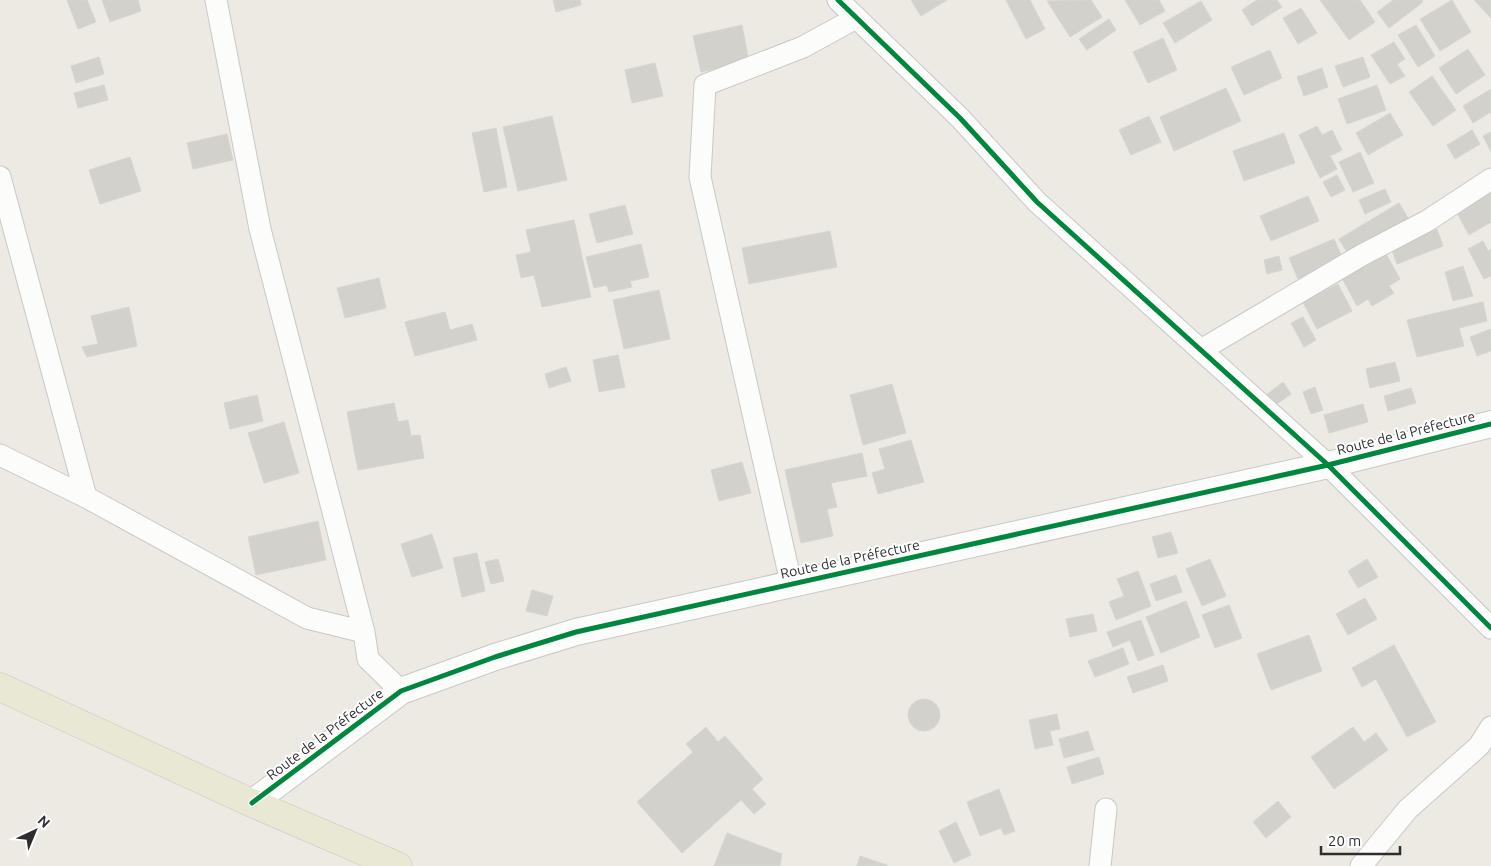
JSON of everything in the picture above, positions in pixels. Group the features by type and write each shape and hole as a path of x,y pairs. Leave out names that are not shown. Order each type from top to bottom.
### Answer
{"main road":[{"path":"0,687 252,803 398,866"}],"street":[{"path":"216,0 260,229 364,632 368,659 401,691"},
{"path":"838,0 960,118 1037,202 1328,465 1491,628"},
{"path":"791,583 700,177 705,85 803,47 856,18"},
{"path":"0,177 86,497"},
{"path":"1201,350 1362,255 1427,221 1491,179"},
{"name":"Route de la Préfecture","path":"252,803 401,691 495,656 576,632 1328,465 1491,424"},
{"path":"0,455 86,497 306,618 364,632"},
{"path":"1360,866 1408,809 1479,746 1491,727"},
{"path":"1100,866 1106,809"}],"building":[{"path":"67,0 87,0 96,22 78,29"},
{"path":"102,0 138,0 141,11 110,22"},
{"path":"553,0 580,0 581,5 556,12"},
{"path":"911,0 947,0 921,16"},
{"path":"1006,0 1030,0 1045,29 1026,39"},
{"path":"1091,0 1102,17 1070,37 1047,1"},
{"path":"1125,0 1159,0 1165,11 1140,25"},
{"path":"1257,0 1277,0 1282,7 1252,26 1242,10"},
{"path":"1320,0 1360,0 1375,22 1349,40"},
{"path":"1393,0 1422,0 1423,2 1389,28 1377,12"},
{"path":"1452,0 1471,32 1440,51 1420,19"},
{"path":"1474,0 1491,0 1491,18"},
{"path":"1201,1 1212,20 1175,43 1163,23"},
{"path":"1301,8 1317,33 1298,44 1283,18"},
{"path":"1109,19 1116,30 1087,50 1079,39"},
{"path":"742,25 749,62 701,72 693,36"},
{"path":"1416,25 1435,56 1418,67 1398,35"},
{"path":"1163,38 1177,70 1148,83 1133,52"},
{"path":"1394,42 1405,59 1397,64 1405,76 1390,84 1371,55"},
{"path":"1468,49 1485,75 1456,94 1439,68"},
{"path":"1270,50 1282,78 1244,95 1231,67"},
{"path":"99,57 104,74 76,83 71,66"},
{"path":"1363,57 1370,77 1343,87 1335,66"},
{"path":"655,63 663,96 632,103 625,70"},
{"path":"1322,68 1328,87 1304,96 1297,77"},
{"path":"1432,76 1456,110 1433,126 1409,92"},
{"path":"104,85 108,100 78,108 74,93"},
{"path":"1377,85 1386,110 1347,124 1338,99"},
{"path":"1226,88 1241,121 1174,151 1160,117"},
{"path":"1491,89 1491,112 1473,123 1463,106"},
{"path":"1390,113 1403,135 1368,155 1356,133"},
{"path":"552,116 567,180 518,191 503,127"},
{"path":"1149,116 1161,142 1131,155 1119,130"},
{"path":"1317,126 1322,135 1332,130 1342,150 1330,156 1337,169 1320,178 1299,135"},
{"path":"496,128 507,187 484,192 472,133"},
{"path":"1472,130 1480,144 1455,159 1447,145"},
{"path":"1491,132 1491,152 1483,136"},
{"path":"1284,133 1295,163 1244,181 1233,151"},
{"path":"227,134 233,160 193,169 187,143"},
{"path":"1360,152 1374,183 1353,192 1339,162"},
{"path":"130,157 141,191 100,204 89,170"},
{"path":"1337,175 1345,190 1331,197 1323,182"},
{"path":"1385,189 1391,202 1365,214 1359,200"},
{"path":"1491,191 1491,222 1469,235 1456,211"},
{"path":"1308,196 1319,221 1271,241 1260,216"},
{"path":"1399,203 1408,218 1348,254 1339,239"},
{"path":"625,205 633,234 597,243 589,214"},
{"path":"574,220 591,297 542,307 534,275 521,278 516,255 531,252 526,230"},
{"path":"1437,229 1443,246 1397,264 1391,247"},
{"path":"830,231 837,267 749,284 742,248"},
{"path":"1334,239 1343,259 1298,279 1289,258"},
{"path":"1483,241 1488,251 1491,249 1491,276 1484,279 1468,249"},
{"path":"641,244 649,277 630,281 632,287 609,292 607,285 594,288 586,257"},
{"path":"1386,254 1400,279 1389,286 1394,293 1372,306 1368,299 1357,306 1342,278"},
{"path":"1279,256 1282,270 1267,274 1264,260"},
{"path":"1463,266 1473,296 1453,301 1445,272"},
{"path":"379,278 386,308 345,318 337,288"},
{"path":"1338,284 1352,311 1317,329 1303,302"},
{"path":"659,290 670,339 624,349 613,300"},
{"path":"1483,302 1487,321 1459,328 1464,346 1417,357 1407,320"},
{"path":"129,307 137,346 87,357 82,347 98,344 91,316"},
{"path":"445,312 450,330 472,324 477,340 415,356 405,322"},
{"path":"1303,317 1316,340 1304,347 1291,323"},
{"path":"1491,329 1491,351 1477,356 1470,337"},
{"path":"618,355 625,387 599,392 593,360"},
{"path":"1395,362 1400,381 1370,388 1366,369"},
{"path":"566,367 571,381 549,388 545,374"},
{"path":"1283,382 1291,394 1274,406 1266,395"},
{"path":"892,384 906,433 863,445 850,395"},
{"path":"1315,387 1323,410 1311,414 1303,392"},
{"path":"1411,388 1416,403 1388,411 1384,396"},
{"path":"257,395 263,421 230,429 224,403"},
{"path":"394,403 398,422 408,420 411,436 420,435 424,458 358,470 347,412"},
{"path":"1363,404 1368,422 1329,433 1324,415"},
{"path":"284,422 299,473 264,483 248,433"},
{"path":"911,440 924,482 878,494 872,473 885,469 879,449"},
{"path":"862,453 867,476 831,483 837,507 827,509 833,536 801,543 785,470"},
{"path":"742,462 751,493 719,501 711,470"},
{"path":"318,521 326,560 256,575 248,537"},
{"path":"1171,532 1178,553 1158,558 1152,537"},
{"path":"432,534 443,568 412,577 401,544"},
{"path":"477,553 485,591 462,597 453,558"},
{"path":"498,559 504,581 491,584 485,562"},
{"path":"1210,559 1226,596 1202,606 1186,569"},
{"path":"1367,559 1378,577 1358,588 1348,571"},
{"path":"1138,571 1151,606 1116,620 1109,602 1124,596 1117,579"},
{"path":"1176,575 1182,592 1156,601 1150,584"},
{"path":"532,590 553,596 547,616 526,611"},
{"path":"1365,598 1377,619 1348,635 1336,614"},
{"path":"1186,601 1200,637 1161,653 1146,617"},
{"path":"1229,605 1242,638 1215,648 1202,615"},
{"path":"1093,614 1097,631 1070,637 1066,619"},
{"path":"1141,620 1154,655 1138,661 1130,640 1113,647 1107,632"},
{"path":"1309,635 1322,671 1271,690 1257,654"},
{"path":"1394,645 1436,722 1407,737 1376,679 1362,687 1352,668"},
{"path":"1123,648 1129,664 1095,677 1088,661"},
{"path":"1163,665 1168,681 1133,693 1127,677"},
{"path":"924,699 935,704 940,715 935,726 924,731 913,726 908,715 913,704"},
{"path":"1057,714 1060,729 1050,731 1053,745 1035,749 1029,720"},
{"path":"706,727 718,742 725,736 763,779 752,789 766,804 754,814 741,800 682,853 637,802 693,752 686,744"},
{"path":"1353,727 1364,742 1376,733 1388,750 1334,789 1311,757"},
{"path":"1088,731 1094,750 1064,758 1059,739"},
{"path":"1099,757 1104,774 1072,784 1067,767"},
{"path":"999,789 1015,831 1004,835 1001,828 980,836 967,802"},
{"path":"1278,801 1291,817 1266,838 1253,822"},
{"path":"956,822 971,855 954,863 939,831"},
{"path":"727,833 782,854 780,866 714,866"},
{"path":"860,856 887,865 887,866 857,866"}],"cycle path":[{"path":"838,0 960,118 1037,202 1328,465 1491,628"},
{"path":"252,803 401,691 495,657 576,632 1328,465 1491,424"}]}
